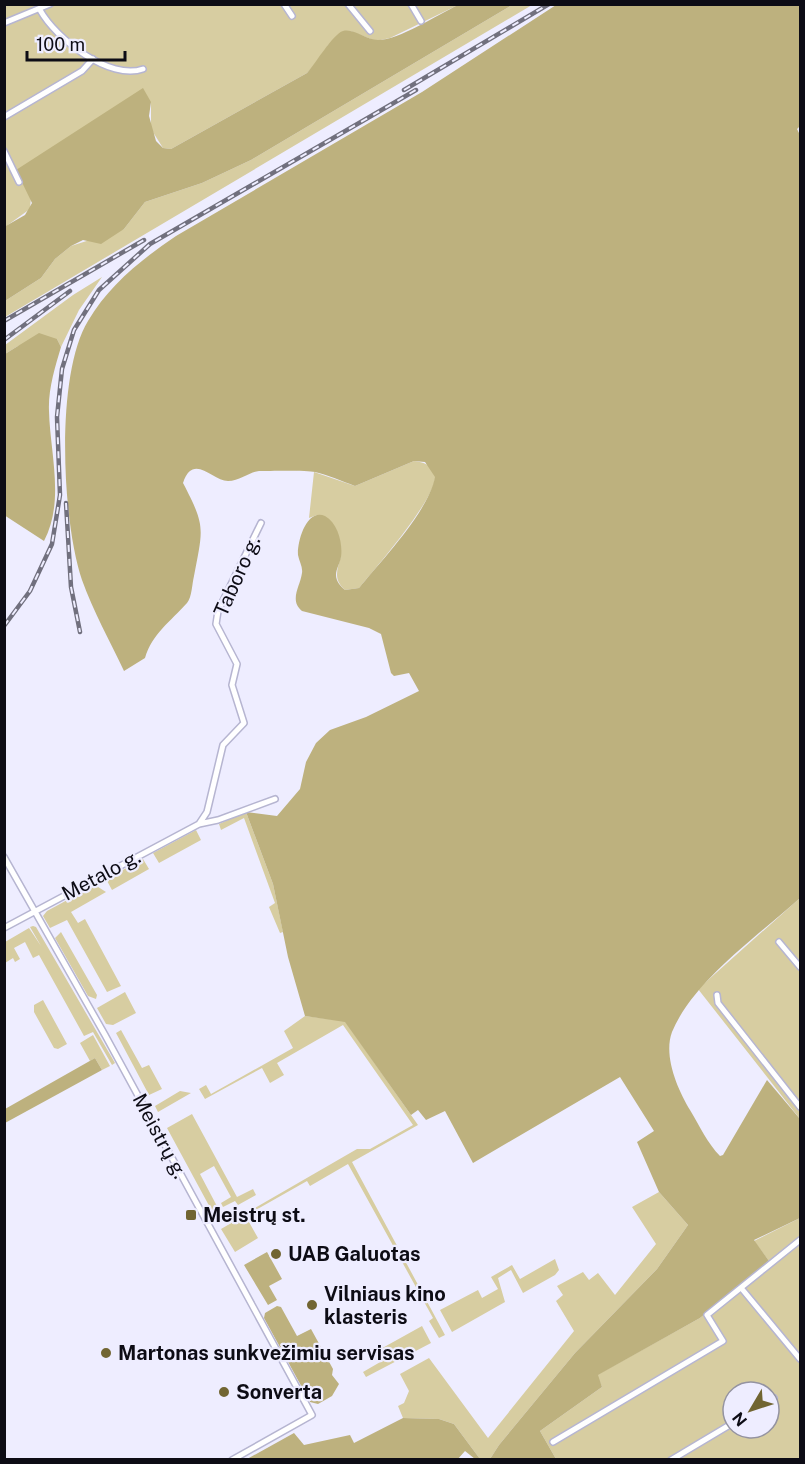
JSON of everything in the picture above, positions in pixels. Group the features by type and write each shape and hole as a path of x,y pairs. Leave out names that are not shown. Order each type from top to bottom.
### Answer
{"street":[{"path":"4,23 50,4"},
{"path":"284,4 292,16"},
{"path":"348,4 370,32"},
{"path":"411,4 421,21"},
{"path":"40,10 52,27 93,59 123,72 143,69"},
{"path":"4,117 82,71 93,59"},
{"path":"4,151 19,182"},
{"name":"Taboro g.","path":"199,824 207,812 223,745 244,723 232,685 237,664 216,624 218,611 261,524"},
{"name":"Metalo g.","path":"4,928 199,824 218,820 275,799"},
{"name":"Meistrų g.","path":"4,857 312,1415 232,1460"},
{"path":"779,942 801,967"},
{"path":"717,995 718,1003 801,1107"},
{"path":"553,1442 723,1341 708,1315 801,1240"},
{"path":"742,1289 801,1359"},
{"path":"671,1460 721,1430"}],"shaded area":[{"path":"4,5 458,5 390,38 376,41 350,31 328,45 322,57 307,73 171,149 163,148 151,129 151,102 21,180 31,197 30,209 5,227"},
{"path":"458,5 512,5 251,160 202,183 145,202 124,229 101,244 83,240 71,246 55,259 41,278 5,301 4,227 25,215 32,203 16,170 143,88 151,102 149,116 156,141 163,148 171,149 307,73 339,33 351,31 378,40 387,39 407,32"},
{"path":"512,5 532,5 5,317 5,301 41,278 55,259 71,246 124,229 145,202 202,183 251,160"},
{"path":"556,5 800,5 800,126 797,129 800,135 800,898 728,960 695,995 672,1032 669,1052 673,1072 685,1102 720,1156 723,1155 767,1080 800,1119 800,1218 754,1240 769,1261 700,1318 598,1375 602,1387 540,1431 556,1459 490,1459 575,1353 657,1269 688,1225 659,1192 637,1142 654,1131 620,1077 473,1163 445,1111 426,1120 418,1110 411,1115 345,1022 305,1016 288,957 273,884 246,812 277,816 300,789 306,762 316,743 330,730 366,717 419,691 409,673 394,676 391,673 381,634 369,628 302,611 298,607 296,593 302,571 298,555 299,543 304,528 313,517 318,515 330,519 339,534 341,546 336,577 345,590 359,588 414,520 424,505 435,477 425,462 414,461 355,486 311,471 259,471 237,480 228,481 204,470 192,470 187,474 183,483 196,509 201,537 190,597 157,635 145,658 124,671 86,592 75,554 66,486 66,411 70,376 77,345 88,321 116,284 151,254 176,236 422,92"},
{"path":"102,277 79,310 61,347 57,339 18,346 5,354 5,345 73,295"},
{"path":"39,333 57,339 61,347 54,371 49,411 55,477 54,510 44,541 4,515 5,354"},
{"path":"414,461 421,462 432,469 435,476 433,486 404,533 359,588 345,590 337,578 341,556 317,515 309,518 314,472 355,486"},
{"path":"246,812 273,884 283,932 280,933 269,907 275,903 244,818 221,830 219,824"},
{"path":"196,830 201,840 159,863 153,853"},
{"path":"143,859 149,869 112,890 106,879"},
{"path":"95,885 106,892 71,912 78,923 85,919 121,986 107,992 67,920 50,928 43,916 47,911"},
{"path":"800,898 800,1119 698,989"},
{"path":"30,927 36,927 115,1063 112,1065 93,1032 84,1036 39,955 33,958 25,942 14,948 20,959 15,962 13,958 5,963 5,942 29,928 41,946"},
{"path":"61,932 97,995 96,999 88,996 55,938"},
{"path":"125,992 136,1013 113,1025 106,1024 97,1008"},
{"path":"43,1000 67,1044 58,1049 54,1048 34,1012 34,1005"},
{"path":"305,1016 345,1021 418,1125 352,1162 445,1335 439,1338 429,1321 433,1318 348,1164 310,1186 307,1181 247,1215 246,1213 357,1149 370,1149 413,1125 343,1025 277,1063 284,1075 270,1083 262,1068 205,1099 199,1089 206,1085 211,1094 293,1048 284,1031"},
{"path":"121,1030 142,1068 149,1065 162,1089 149,1095 116,1033"},
{"path":"93,1035 110,1066 102,1070 95,1058 90,1061 80,1043"},
{"path":"95,1058 102,1070 5,1123 5,1109"},
{"path":"180,1091 191,1093 158,1112 155,1106"},
{"path":"192,1114 237,1197 253,1189 256,1195 238,1205 235,1201 223,1207 221,1203 231,1197 214,1166 200,1174 219,1210 213,1213 167,1128"},
{"path":"659,1192 688,1225 657,1269 575,1353 490,1459 480,1459 454,1424 439,1419 403,1418 398,1406 404,1403 409,1391 400,1374 429,1358 488,1438 574,1331 556,1301 563,1295 557,1286 583,1272 589,1280 598,1273 615,1295 656,1244 632,1207"},
{"path":"245,1215 258,1238 235,1252 221,1229"},
{"path":"800,1218 800,1459 556,1459 540,1431 602,1387 597,1375 700,1318 769,1261 754,1241"},
{"path":"267,1252 282,1279 269,1286 277,1300 268,1305 244,1265"},
{"path":"555,1259 559,1270 555,1275 523,1293 511,1270 498,1278 505,1302 452,1332 440,1310 478,1290 482,1298 498,1289 491,1277 512,1265 520,1279"},
{"path":"277,1306 281,1307 297,1336 311,1329 333,1369 332,1375 339,1384 332,1396 318,1404 310,1402 264,1318 265,1313"},
{"path":"422,1326 431,1343 366,1377 363,1372 382,1361 377,1351"},
{"path":"403,1418 439,1419 454,1424 480,1459 475,1459 465,1451 457,1460 247,1459 294,1433 304,1445 350,1435 354,1443"}],"railway":[{"path":"404,90 549,4"},
{"path":"4,626 30,591 52,544 60,495 57,417 62,369 74,330 99,290 150,244 416,90"},
{"path":"4,321 144,240"},
{"path":"4,340 70,291"},
{"path":"66,503 71,587 80,632"}],"place":[{"name":"Meistrų st.","path":"191,1215"},
{"name":"UAB Galuotas","path":"276,1254"},
{"name":"Vilniaus kino klasteris","path":"312,1305"},
{"name":"Martonas sunkvežimiu servisas","path":"106,1353"},
{"name":"Sonverta","path":"224,1392"}]}
